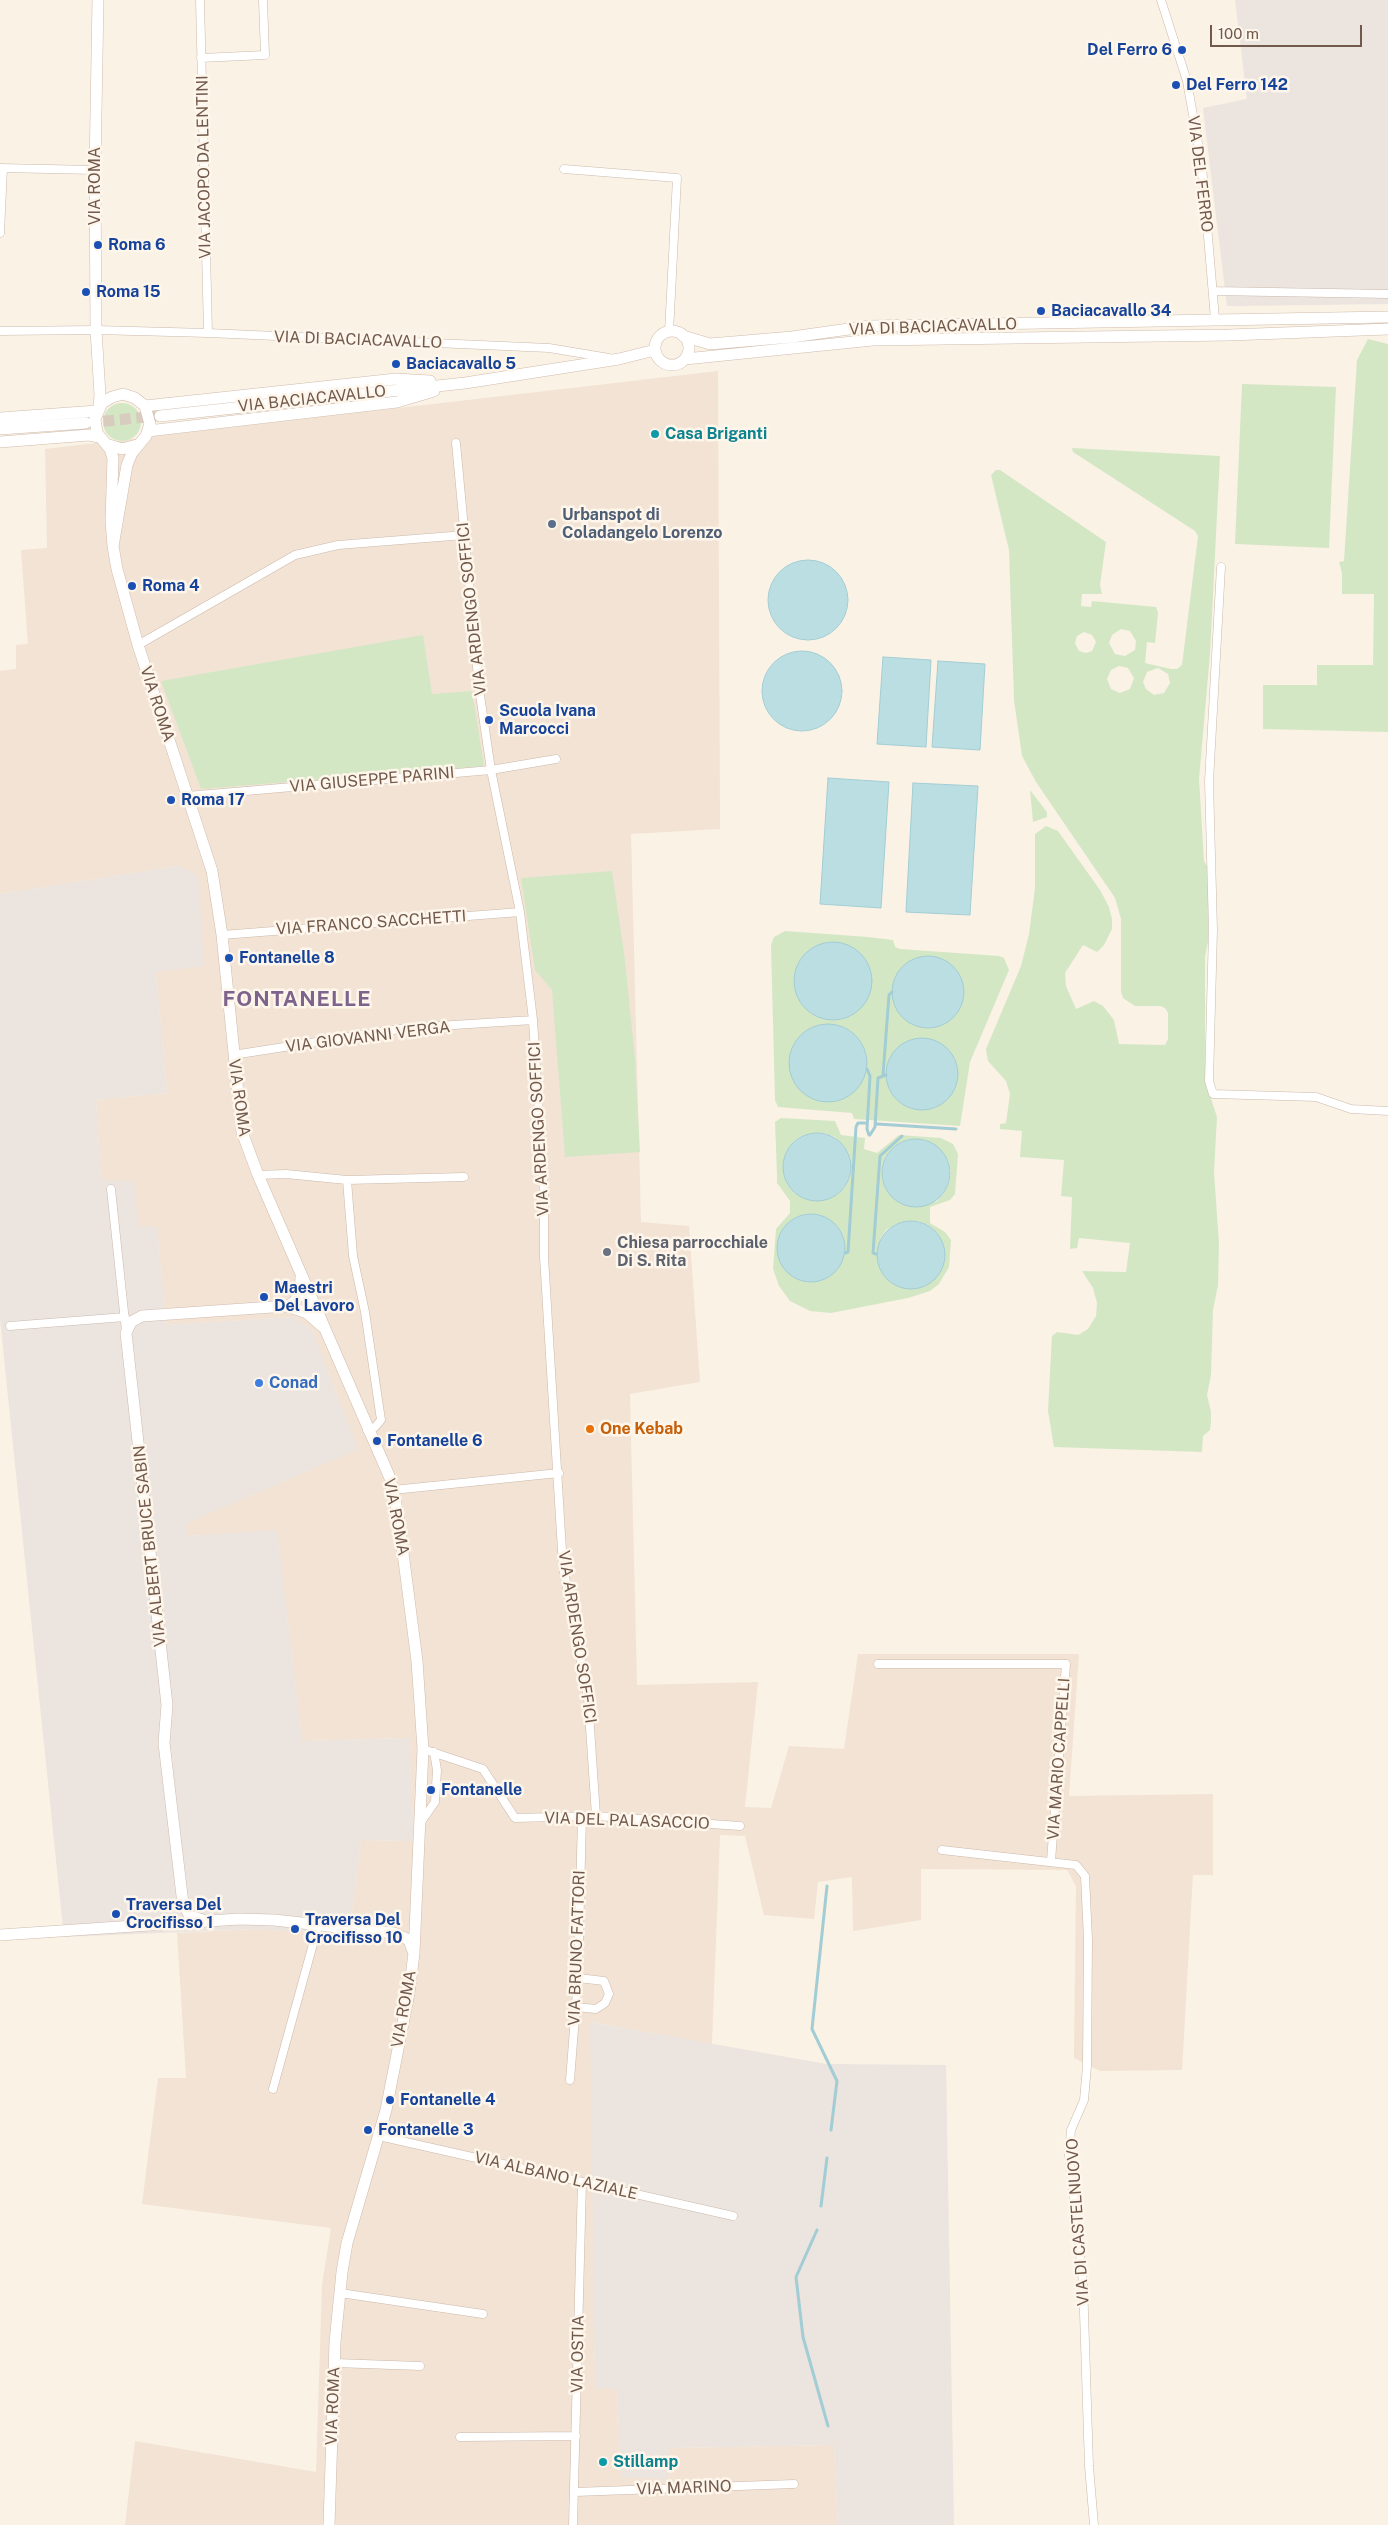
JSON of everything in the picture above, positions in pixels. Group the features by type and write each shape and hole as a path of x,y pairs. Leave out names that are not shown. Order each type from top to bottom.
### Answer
{"main road":[{"name":"VIA ROMA","path":"98,0 94,170 96,330 100,394 95,424 102,441 113,458 110,510 113,546 121,591 212,871 222,934 242,1132 258,1175 367,1430 390,1478 417,1661 423,1749 414,1953 409,1993 379,2136 347,2243 340,2293 334,2363 329,2525"},
{"path":"1215,320 1388,317"},
{"name":"VIA DI BACIACAVALLO","path":"669,332 710,344 792,338 870,326 1215,320"},
{"name":"VIA DI BACIACAVALLO","path":"465,383 619,359 655,350 656,356 665,364 678,364 685,360 873,340 1209,335 1388,329"},
{"path":"655,350 659,338 669,332"},
{"path":"683,336 689,348 685,360"},
{"path":"98,372 104,385 117,395"},
{"path":"145,406 396,379 465,383"},
{"path":"0,418 98,409 107,399 117,395 130,396 145,406 149,418 148,431 397,402 465,383"},
{"name":"VIA BACIACAVALLO","path":"160,416 465,383"},
{"path":"0,429 86,423"},
{"name":"VIA ROMA","path":"113,546 127,465 138,444 148,431"},
{"path":"0,442 89,435 122,449 138,444"},
{"path":"126,1333 131,1322 142,1316 287,1306 293,1304 300,1295 300,1270"},
{"path":"287,1306 300,1309 314,1317 328,1336"},
{"name":"VIA ALBERT BRUCE SABIN","path":"126,1333 167,1705 164,1743 183,1904"},
{"path":"183,1904 190,1916 206,1921"},
{"path":"162,1924 179,1916 183,1904"},
{"path":"394,1933 411,1926 416,1915"},
{"path":"0,1935 239,1919 274,1920 394,1933 409,1940 414,1953"}],"street":[{"name":"VIA JACOPO DA LENTINI","path":"200,0 208,334"},
{"path":"201,58 265,55 263,0"},
{"name":"VIA DEL FERRO","path":"1161,0 1187,81 1202,166 1215,320"},
{"path":"0,233 1,168 94,170"},
{"path":"564,169 677,178 669,332"},
{"path":"1213,291 1388,294"},
{"name":"VIA DI BACIACAVALLO","path":"0,332 96,330 549,348 619,359"},
{"name":"VIA ARDENGO SOFFICI","path":"456,443 479,688 491,770 520,912 533,1020 544,1194 544,1257 559,1473 563,1567 588,1698 596,1816"},
{"path":"138,645 295,555 338,545 465,535"},
{"path":"1222,567 1209,781 1212,930 1209,1081 1213,1094 1316,1097 1351,1109 1388,1111"},
{"name":"VIA GIUSEPPE PARINI","path":"187,796 491,770 556,759"},
{"name":"VIA FRANCO SACCHETTI","path":"222,934 520,912"},
{"name":"VIA GIOVANNI VERGA","path":"233,1055 406,1028 533,1020"},
{"path":"258,1175 286,1174 347,1180 464,1177"},
{"path":"347,1180 353,1256 365,1312 381,1420 375,1427 367,1430"},
{"name":"VIA ALBERT BRUCE SABIN","path":"111,1189 126,1333"},
{"path":"123,1299 130,1313 142,1316"},
{"path":"10,1326 125,1317"},
{"path":"393,1490 559,1473"},
{"name":"VIA MARIO CAPPELLI","path":"878,1664 1066,1664 1051,1861"},
{"name":"VIA DEL PALASACCIO","path":"423,1749 483,1769 515,1818 596,1816 740,1826"},
{"path":"421,1822 435,1802 437,1770 434,1752"},
{"name":"VIA BRUNO FATTORI","path":"570,2080 578,1978 582,1816"},
{"path":"942,1850 1051,1861"},
{"name":"VIA DI CASTELNUOVO","path":"1051,1861 1076,1865 1085,1876 1086,1884 1087,2066 1084,2100 1071,2130 1069,2155 1083,2282 1094,2525"},
{"path":"273,2089 318,1926"},
{"path":"576,2007 596,2009 605,2003 609,1994 604,1982 578,1978"},
{"name":"VIA ALBANO LAZIALE","path":"379,2136 733,2216"},
{"name":"VIA OSTIA","path":"573,2525 582,2182"},
{"path":"340,2293 483,2314"},
{"path":"334,2363 420,2366"},
{"path":"460,2437 576,2436"},
{"name":"VIA MARINO","path":"575,2492 794,2484"}],"shaded area":[{"path":"1235,0 1388,0 1388,304 1227,306 1203,108 1247,99"},
{"path":"718,371 720,829 631,834 641,1222 689,1226 700,1382 630,1394 637,1685 758,1682 745,1807 771,1808 789,1746 844,1749 858,1654 1079,1654 1069,1796 1213,1794 1213,1875 1193,1875 1182,2070 1100,2071 1074,2058 1076,1886 1067,1870 921,1869 921,1920 853,1931 852,1877 818,1882 814,1919 764,1915 745,1836 720,1835 712,2044 591,2022 595,2388 617,2388 621,2477 669,2448 834,2445 838,2525 125,2525 135,2441 316,2472 322,2285 331,2228 142,2204 158,2078 186,2078 177,1933 256,1929 349,1935 361,1840 414,1841 409,1738 302,1741 277,1531 187,1536 187,1523 358,1449 312,1330 294,1317 166,1325 157,1227 138,1227 101,1180 96,1100 167,1093 156,972 178,866 0,894 0,671 16,669 16,645 28,644 21,550 47,548 45,449"},
{"path":"178,866 198,875 204,966 156,972 167,1093 96,1100 101,1180 134,1181 138,1227 157,1227 166,1325 294,1317 312,1330 358,1449 187,1523 187,1536 277,1530 302,1741 409,1738 414,1841 361,1840 349,1935 256,1929 64,1937 0,1319 0,894"},
{"path":"590,2022 826,2064 946,2065 954,2525 838,2525 834,2445 669,2448 668,2479 621,2477 617,2389 595,2388"}],"green space":[{"path":"1368,339 1388,344 1388,732 1263,729 1263,685 1317,685 1317,665 1373,665 1374,594 1342,594 1342,573 1339,562 1344,561 1357,360"},
{"path":"1242,384 1336,387 1329,548 1235,544"},
{"path":"122,403 129,404 135,409 140,415 140,429 135,435 129,440 122,441 115,440 109,435 104,429 103,422 104,415 109,409 115,404"},
{"path":"1072,448 1220,456 1210,654 1199,779 1204,861 1207,866 1209,905 1208,942 1205,957 1205,1080 1217,1117 1214,1172 1219,1244 1218,1285 1213,1310 1211,1375 1207,1395 1211,1422 1210,1430 1203,1436 1202,1452 1054,1447 1048,1411 1052,1336 1057,1332 1078,1335 1088,1329 1096,1316 1097,1303 1093,1288 1082,1271 1126,1272 1130,1243 1079,1238 1077,1248 1070,1249 1072,1197 1061,1196 1064,1160 1020,1157 1022,1131 1000,1129 1000,1124 1006,1123 1010,1094 1006,1081 988,1061 986,1049 1021,966 1029,934 1035,888 1035,834 1046,826 1058,831 1100,890 1109,907 1112,919 1112,929 1104,945 1097,952 1083,945 1065,973 1066,986 1076,1009 1094,1001 1103,1006 1114,1020 1119,1044 1165,1045 1168,1039 1168,1013 1165,1008 1160,1006 1135,1006 1123,998 1121,991 1121,919 1115,898 1036,782 1022,756 1014,700 1009,550 991,475 996,470 1000,470 1106,542 1100,585 1102,594 1082,594 1081,606 1091,607 1092,601 1156,607 1158,613 1155,643 1147,642 1145,663 1171,669 1177,669 1182,665 1198,536 1195,531 1073,452","holes":["1121,629 1130,631 1136,641 1135,650 1125,656 1115,654 1109,643 1112,635","1084,632 1092,635 1096,642 1092,651 1086,653 1079,651 1075,643 1077,636","1119,666 1128,668 1134,678 1130,689 1120,693 1111,689 1107,679 1111,670","1158,668 1168,674 1170,683 1164,693 1154,695 1146,689 1143,682 1147,672"]},
{"path":"423,635 432,694 472,691 484,766 201,789 161,681"},
{"path":"1030,790 1047,812 1047,817 1033,822"},
{"path":"612,871 625,960 635,1059 640,1152 565,1157 552,990 535,970 521,878"},
{"path":"785,931 893,940 895,947 900,949 999,956 1004,958 1009,970 970,1062 960,1126 854,1119 852,1113 778,1107 775,1100 771,945 774,937"},
{"path":"781,1118 835,1121 841,1135 865,1138 864,1149 877,1153 899,1135 941,1138 953,1144 958,1154 955,1194 950,1200 930,1207 930,1223 945,1232 951,1240 949,1267 939,1284 930,1291 908,1298 831,1313 810,1311 790,1301 779,1286 773,1269 776,1229 790,1213 790,1201 777,1183 775,1122","holes":["824,1133 835,1137 849,1154 850,1177 845,1187 837,1195 794,1193 787,1184 783,1173 793,1142 802,1136","923,1139 948,1161 951,1172 949,1183 944,1193 936,1202 882,1180 885,1158 901,1142","807,1214 837,1226 843,1236 845,1247 787,1224 796,1217","918,1221 928,1225 937,1233 880,1239 886,1230 896,1224"]}],"water":[{"path":"808,560 823,563 836,572 845,585 848,600 845,615 836,628 823,637 808,640 793,637 780,628 771,615 768,600 771,585 780,572 793,563"},
{"path":"802,651 817,654 830,663 839,676 842,691 839,706 830,719 817,728 802,731 787,728 774,719 765,706 762,691 765,676 774,663 787,654"},
{"path":"883,657 931,660 926,747 877,744"},
{"path":"938,661 985,664 980,750 932,747"},
{"path":"828,778 889,782 881,908 820,904"},
{"path":"913,783 978,786 970,915 906,912"},
{"path":"833,942 848,945 861,953 869,966 872,981 869,996 861,1009 848,1017 833,1020 818,1017 805,1009 797,996 794,981 797,966 805,953 818,945"},
{"path":"928,956 948,962 958,972 964,992 958,1012 948,1022 928,1028 908,1022 898,1012 892,992 898,972 908,962"},
{"path":"828,1024 843,1027 856,1035 864,1048 867,1063 864,1078 856,1091 843,1099 828,1102 813,1099 800,1091 792,1078 789,1063 792,1048 800,1035 813,1027"},
{"path":"922,1038 942,1044 952,1054 958,1074 952,1094 942,1104 922,1110 902,1104 892,1094 886,1074 892,1054 902,1044"},
{"path":"824,1133 836,1139 845,1148 851,1160 849,1180 841,1191 824,1201 810,1201 793,1191 785,1180 783,1160 793,1143 804,1135"},
{"path":"909,1139 923,1139 935,1144 945,1154 950,1166 950,1180 945,1192 935,1202 923,1207 909,1207 897,1202 887,1192 882,1180 882,1166 887,1154 897,1144"},
{"path":"804,1214 818,1214 830,1219 840,1229 845,1241 845,1255 840,1267 830,1277 818,1282 804,1282 792,1277 782,1267 777,1255 777,1241 782,1229 792,1219"},
{"path":"904,1221 918,1221 930,1226 940,1236 945,1248 945,1262 940,1274 930,1284 918,1289 904,1289 892,1284 882,1274 877,1262 877,1248 882,1236 892,1226"}],"waterway":[{"path":"883,1075 889,995 892,992"},
{"path":"867,1069 870,1076 867,1129 869,1135"},
{"path":"870,1135 875,1127 878,1078 886,1075"},
{"path":"845,1253 848,1252 856,1127 858,1123 865,1123"},
{"path":"877,1124 956,1129"},
{"path":"876,1254 873,1253 880,1156 902,1136"},
{"path":"827,1886 812,2029 837,2081 831,2130"},
{"path":"821,2206 827,2158"},
{"path":"817,2230 796,2277 803,2337 828,2426"}],"tunnel":[{"path":"87,423 156,416"}],"place":[{"name":"Del Ferro 6","path":"1182,50"},
{"name":"Del Ferro 142","path":"1176,85"},
{"name":"Roma 6","path":"98,245"},
{"name":"Roma 15","path":"86,292"},
{"name":"Baciacavallo 34","path":"1041,311"},
{"name":"Baciacavallo 5","path":"396,364"},
{"name":"Casa Briganti","path":"655,434"},
{"name":"Urbanspot di Coladangelo Lorenzo","path":"552,524"},
{"name":"Roma 4","path":"132,586"},
{"name":"Scuola Ivana Marcocci","path":"489,720"},
{"name":"Roma 17","path":"171,800"},
{"name":"Fontanelle 8","path":"229,958"},
{"name":"Chiesa parrocchiale Di S. Rita","path":"607,1252"},
{"name":"Maestri Del Lavoro","path":"264,1297"},
{"name":"Conad","path":"259,1383"},
{"name":"One Kebab","path":"590,1429"},
{"name":"Fontanelle 6","path":"377,1441"},
{"name":"Fontanelle","path":"431,1790"},
{"name":"Traversa Del Crocifisso 1","path":"116,1914"},
{"name":"Traversa Del Crocifisso 10","path":"295,1929"},
{"name":"Fontanelle 4","path":"390,2100"},
{"name":"Fontanelle 3","path":"368,2130"},
{"name":"Stillamp","path":"603,2462"}],"district":[{"name":"FONTANELLE","path":"297,1000"}]}
